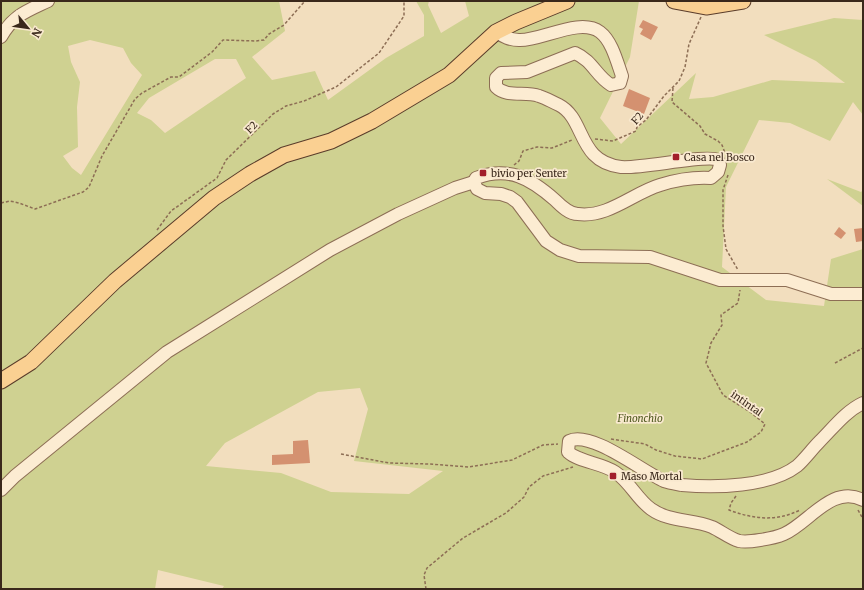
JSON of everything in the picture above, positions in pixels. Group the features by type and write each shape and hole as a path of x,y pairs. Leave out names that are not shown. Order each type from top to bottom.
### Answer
{"main road":[{"path":"1,381 31,362 115,281 214,198 250,174 284,156 331,141 408,100 449,75 496,32 567,1"},
{"path":"674,1 706,7 743,1"}],"street":[{"path":"1,37 7,26 18,15 48,1"},
{"path":"1,490 15,476 167,352 330,250 398,214 455,188 474,182 476,178 486,174 503,173 524,178 534,183 565,209 577,214 598,212 621,204 659,185 696,177 711,178 718,172 720,165 718,160 707,157 674,163 640,166 622,167 606,164 591,152 581,137 574,120 561,106 539,96 500,92 496,87 496,78 500,74 533,70 575,53 585,58 595,68 601,79 611,85 620,83 622,76 611,46 600,32 586,27 520,40 508,39 496,32"},
{"path":"474,182 477,189 485,193 501,194 517,202 546,241 560,250 579,256 650,257 720,280 787,280 830,294 863,294"},
{"path":"863,403 846,414 796,466 768,481 737,485 683,485 665,482 585,439 574,439 569,441 568,447 568,452 573,456 592,461 615,472 632,488 642,501 659,514 711,527 739,541 760,540 784,534 826,503 838,499 851,496 863,500"}],"path":[{"path":"1,203 16,202 28,204 35,209 83,192 89,187 102,156 135,99 142,93 171,77 179,77 212,52 223,40 264,40 269,34 284,25 305,1"},
{"name":"F2","path":"153,235 171,211 217,178 226,160 273,114 286,106 304,101 336,87 379,53 404,16 404,1"},
{"name":"F2","path":"581,137 607,142 636,131 637,127 646,120 664,96 679,81 685,66 689,44 706,7"},
{"path":"673,88 672,102 700,126 705,134 718,141 725,152 725,158"},
{"path":"503,173 519,161 523,151 537,147 552,148 581,137"},
{"name":"intintal","path":"596,444 610,439 645,444 675,456 702,459 747,442 761,432 765,424 750,412 723,395 706,363 711,343 722,325 721,315 738,303 741,280 736,264 726,249 723,209 724,190 729,176 727,171"},
{"path":"835,363 863,348"},
{"path":"341,454 389,463 469,467 512,460 543,445 557,444 568,447"},
{"path":"426,589 424,575 427,568 463,538 506,513 524,497 529,487 542,476 574,467"},
{"path":"737,494 730,503 729,510 748,517 777,519 803,508"}],"green space":[{"name":"Finonchio","path":"1,1 279,1 285,31 252,57 272,80 315,71 328,100 386,58 424,36 424,15 416,1 429,1 428,5 441,33 469,16 465,1 639,1 630,57 600,118 621,144 696,73 689,99 713,97 772,80 845,83 816,61 764,35 834,18 863,20 863,115 853,102 830,141 790,123 759,120 726,187 722,267 766,300 824,306 831,259 863,249 863,589 222,589 224,586 158,570 155,589 1,589","holes":["90,40 123,48 131,63 142,75 81,175 72,168 63,156 78,147 77,107 80,82 71,62 68,46","215,59 236,59 246,78 165,133 151,120 137,113 149,98","360,388 368,409 354,461 443,471 409,494 331,492 281,473 206,466 225,443 318,392"]},
{"path":"827,179 861,192 863,190 863,206"}],"building":[{"path":"643,20 658,27 651,40 640,34 643,29 639,27"},
{"path":"629,89 650,98 644,114 623,106"},
{"path":"839,227 846,233 841,239 834,234"},
{"path":"863,228 863,241 856,242 854,229"},
{"path":"308,440 310,463 272,465 272,455 293,454 293,441"}],"place":[{"name":"Casa nel Bosco","path":"676,157"},
{"name":"bivio per Senter","path":"483,173"},
{"name":"Maso Mortal","path":"613,476"}]}
